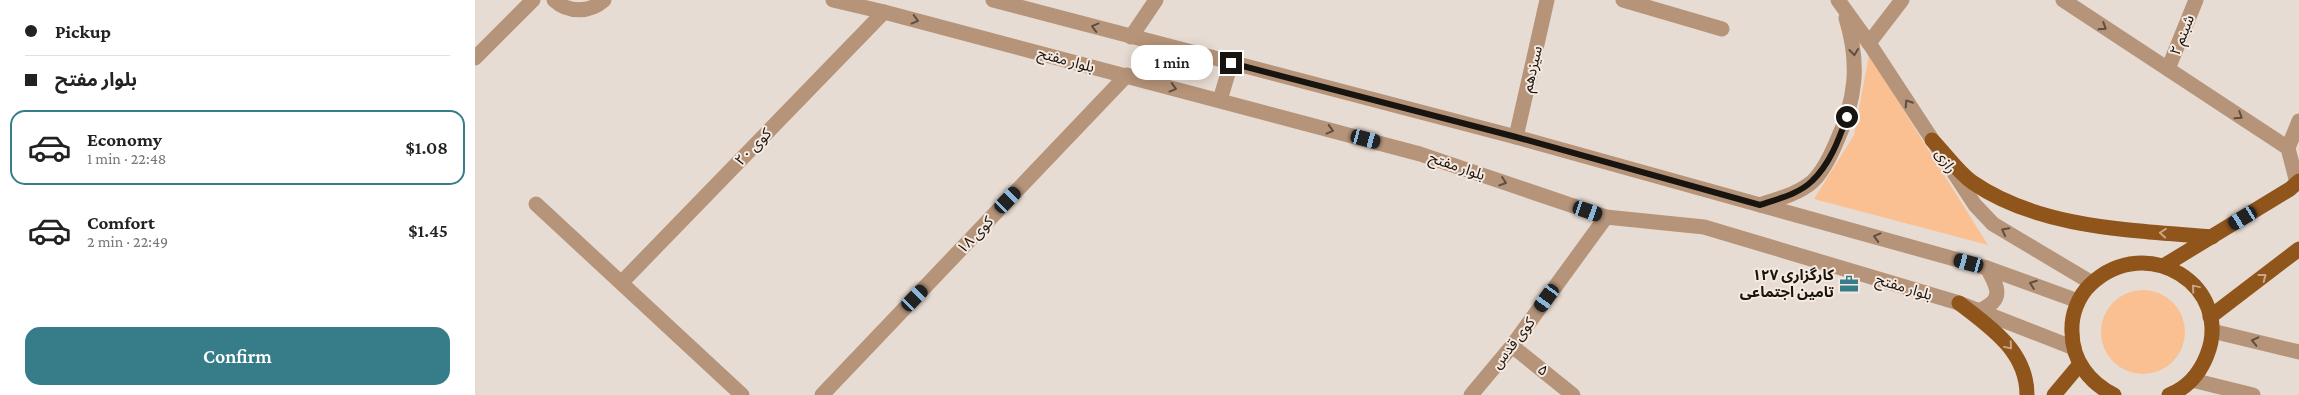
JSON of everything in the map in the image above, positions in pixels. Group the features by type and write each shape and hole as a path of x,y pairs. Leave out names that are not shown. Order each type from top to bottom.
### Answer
{"main road":[{"path":"1932,140 1970,181 2005,202 2050,216 2098,226 2212,237"},
{"path":"2165,265 2298,182"},
{"path":"2211,324 2299,250"},
{"path":"2114,395 2103,390 2090,378 2080,364 2074,348 2072,333 2073,316 2078,301 2092,283 2113,268 2129,263 2145,262 2165,265 2182,274 2196,288 2206,305 2211,324 2209,349 2203,366 2191,380 2169,395"},
{"path":"1959,303 1999,334 2014,352 2023,370 2027,385 2027,395"},
{"path":"2054,395 2080,364"}],"street":[{"path":"475,58 533,0"},
{"path":"553,0 565,8 575,10 593,7 604,0"},
{"name":"بلوار مفتح","path":"833,0 1420,154 1606,217 1704,227 1959,303 2074,348"},
{"path":"993,0 1516,137 1987,268 2078,301"},
{"path":"1131,36 1156,0"},
{"name":"سیزدهم","path":"1516,137 1547,0"},
{"path":"1623,0 1722,29"},
{"path":"1869,43 1902,0"},
{"path":"2063,0 2288,148"},
{"name":"شبنم ۲","path":"2168,69 2196,0"},
{"path":"1760,205 1789,195 1812,182 1829,160 1841,132 1852,101 1855,66 1852,39 1840,2"},
{"name":"رازی","path":"1840,2 1975,205 1993,224 2092,283"},
{"name":"کوی ۲۰","path":"622,282 884,12"},
{"path":"1220,100 1231,63"},
{"name":"کوی ۱۸","path":"823,395 1127,76"},
{"path":"2298,182 2288,148 2299,121"},
{"path":"536,204 742,395"},
{"name":"کوی قدس","path":"1471,395 1512,346 1606,217"},
{"path":"1979,311 1993,303 1997,293 1995,283 1987,268"},
{"path":"2211,324 2299,352"},
{"name":"۵","path":"1512,346 1573,395"},
{"path":"2191,380 2253,395"}],"shaded area":[{"path":"1869,55 1988,245 1814,199 1854,135"},
{"path":"2143,290 2159,293 2173,302 2182,316 2185,332 2182,348 2173,362 2159,371 2143,374 2127,371 2113,362 2104,348 2101,332 2104,316 2113,302 2127,293"}],"place":[{"name":"کارگزاری ۱۲۷ تامین اجتماعی","path":"1849,284"}],"route":[{"path":"1231,63 1516,137 1760,205 1789,195 1812,182 1829,160 1847,117"}]}
